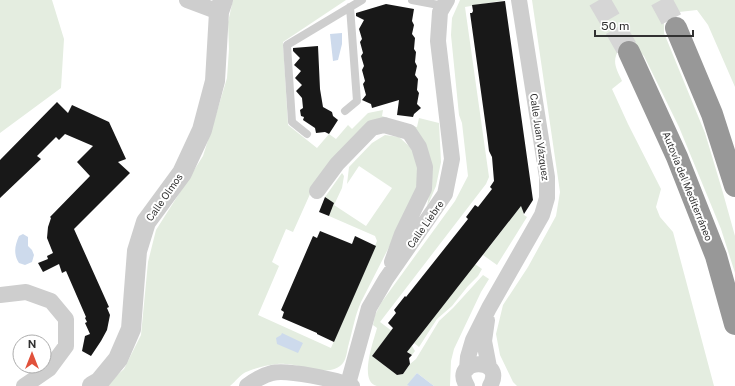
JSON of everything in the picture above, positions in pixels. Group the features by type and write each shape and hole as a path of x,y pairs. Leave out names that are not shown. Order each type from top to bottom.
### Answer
{"highway":[{"path":"676,28 712,114 735,186"},
{"name":"Autovía del Mediterráneo","path":"629,52 683,171 716,256 735,324"}],"street":[{"path":"187,0 221,6"},
{"name":"Calle Juan Vázquez","path":"466,379 468,357 472,340 542,215 547,198 547,177 519,0"},
{"name":"Calle Liebre","path":"350,385 369,308 386,279 445,194 452,159 438,41 440,12 445,3"},
{"name":"Calle Olmos","path":"92,386 99,382 118,359 131,329 137,251 146,222 182,173 202,130 215,81 221,6"},
{"path":"317,191 337,164 372,128 384,125 408,132 419,147 425,167 424,189 402,234 386,279"},
{"path":"0,295 26,292 51,301 66,319 66,346 49,369 24,386"},
{"name":"Calle Juan Vázquez","path":"489,308 484,341 490,375"},
{"path":"466,379 475,364 485,364 490,375 506,386"},
{"path":"246,386 272,373 293,379 350,385"}],"lane":[{"path":"307,134 292,122 287,45 362,0"},
{"path":"412,0 445,3"},
{"path":"345,111 357,101 350,7"}],"shaded area":[{"path":"0,0 52,0 64,39 61,88 0,133"},
{"path":"233,0 346,0 283,42 288,125 317,148 329,134 336,139 348,125 352,129 368,113 383,110 382,116 388,118 388,120 315,183 293,232 286,229 272,262 279,266 258,315 331,348 377,241 375,236 329,216 331,211 325,197 342,173 344,176 342,188 334,205 366,226 392,188 359,166 347,184 349,167 372,143 385,135 399,137 409,146 419,162 416,194 361,302 345,359 337,368 331,370 316,370 292,365 271,365 260,367 242,374 230,386 105,386 124,369 141,335 148,262 156,230 203,156 227,78 229,49 228,22"},
{"path":"460,0 505,0 465,7 489,177 486,184 380,322 412,346 415,351 412,355 387,336 372,356 397,375 403,374 410,364 416,359 439,321 483,275 489,279 481,292 454,349 451,361 450,386 434,386 417,373 408,385 409,386 377,386 371,383 368,369 377,328 373,325 375,315 381,303 455,201 468,176 462,123 459,115 451,35 452,18"},
{"path":"532,0 735,0 735,87 708,25 697,10 670,13 664,22 664,33 705,133 723,193 735,236 735,273 721,229 679,127 644,56 635,47 620,48 617,53 615,64 622,81 612,89 661,189 656,207 660,217 673,232 714,386 517,386 513,382 500,355 496,334 503,305 528,267 556,216 560,192"},
{"path":"419,118 439,123 441,162 436,186 427,207 431,180 431,162 429,154 418,136 403,124 417,127"},
{"path":"521,206 524,215 527,217 497,265 483,255"},
{"path":"475,264 482,269 478,276 452,306 437,319 419,347 414,343"}],"water":[{"path":"342,33 342,44 338,60 333,61 330,34"},
{"path":"23,234 28,237 28,246 34,255 32,262 25,265 19,263 15,253 19,236"},
{"path":"282,333 303,343 298,353 277,344 276,338"},
{"path":"417,373 434,386 407,385"}],"building":[{"path":"505,1 533,200 524,214 521,206 407,352 412,355 409,358 410,364 403,374 397,375 372,356 393,328 388,323 396,313 394,310 468,219 466,217 475,205 478,207 492,189 490,187 494,181 492,157 489,151 470,13 473,11 472,5"},
{"path":"386,4 414,9 412,21 414,25 412,34 415,38 414,49 416,52 415,62 417,66 415,75 418,79 417,90 419,93 417,104 421,108 414,114 413,117 397,115 399,100 372,108 371,104 362,100 366,95 363,84 365,81 362,70 364,66 361,56 363,53 360,42 362,39 359,29 364,20 356,16 356,13"},
{"path":"318,46 320,89 323,107 332,112 333,116 338,120 329,134 325,132 316,133 315,128 303,120 304,117 301,116 300,110 303,108 302,98 296,91 302,85 295,78 301,71 294,65 300,58 293,51 293,48"},
{"path":"57,102 68,113 72,105 109,122 126,159 118,162 130,173 74,229 109,307 107,308 110,315 107,330 91,356 82,351 85,336 90,334 85,323 87,322 86,317 66,271 62,273 59,264 43,272 38,263 48,259 47,256 53,253 47,238 50,217 90,176 77,162 93,146 65,134 59,140 56,137 37,156 41,159 0,198 0,160"},
{"path":"325,197 334,203 329,216 319,212"},
{"path":"320,231 352,244 355,236 376,246 334,342 282,318 284,312 281,310 313,236 317,238"}],"tunnel":[{"path":"599,0 629,52"},
{"path":"661,0 676,28"}]}
